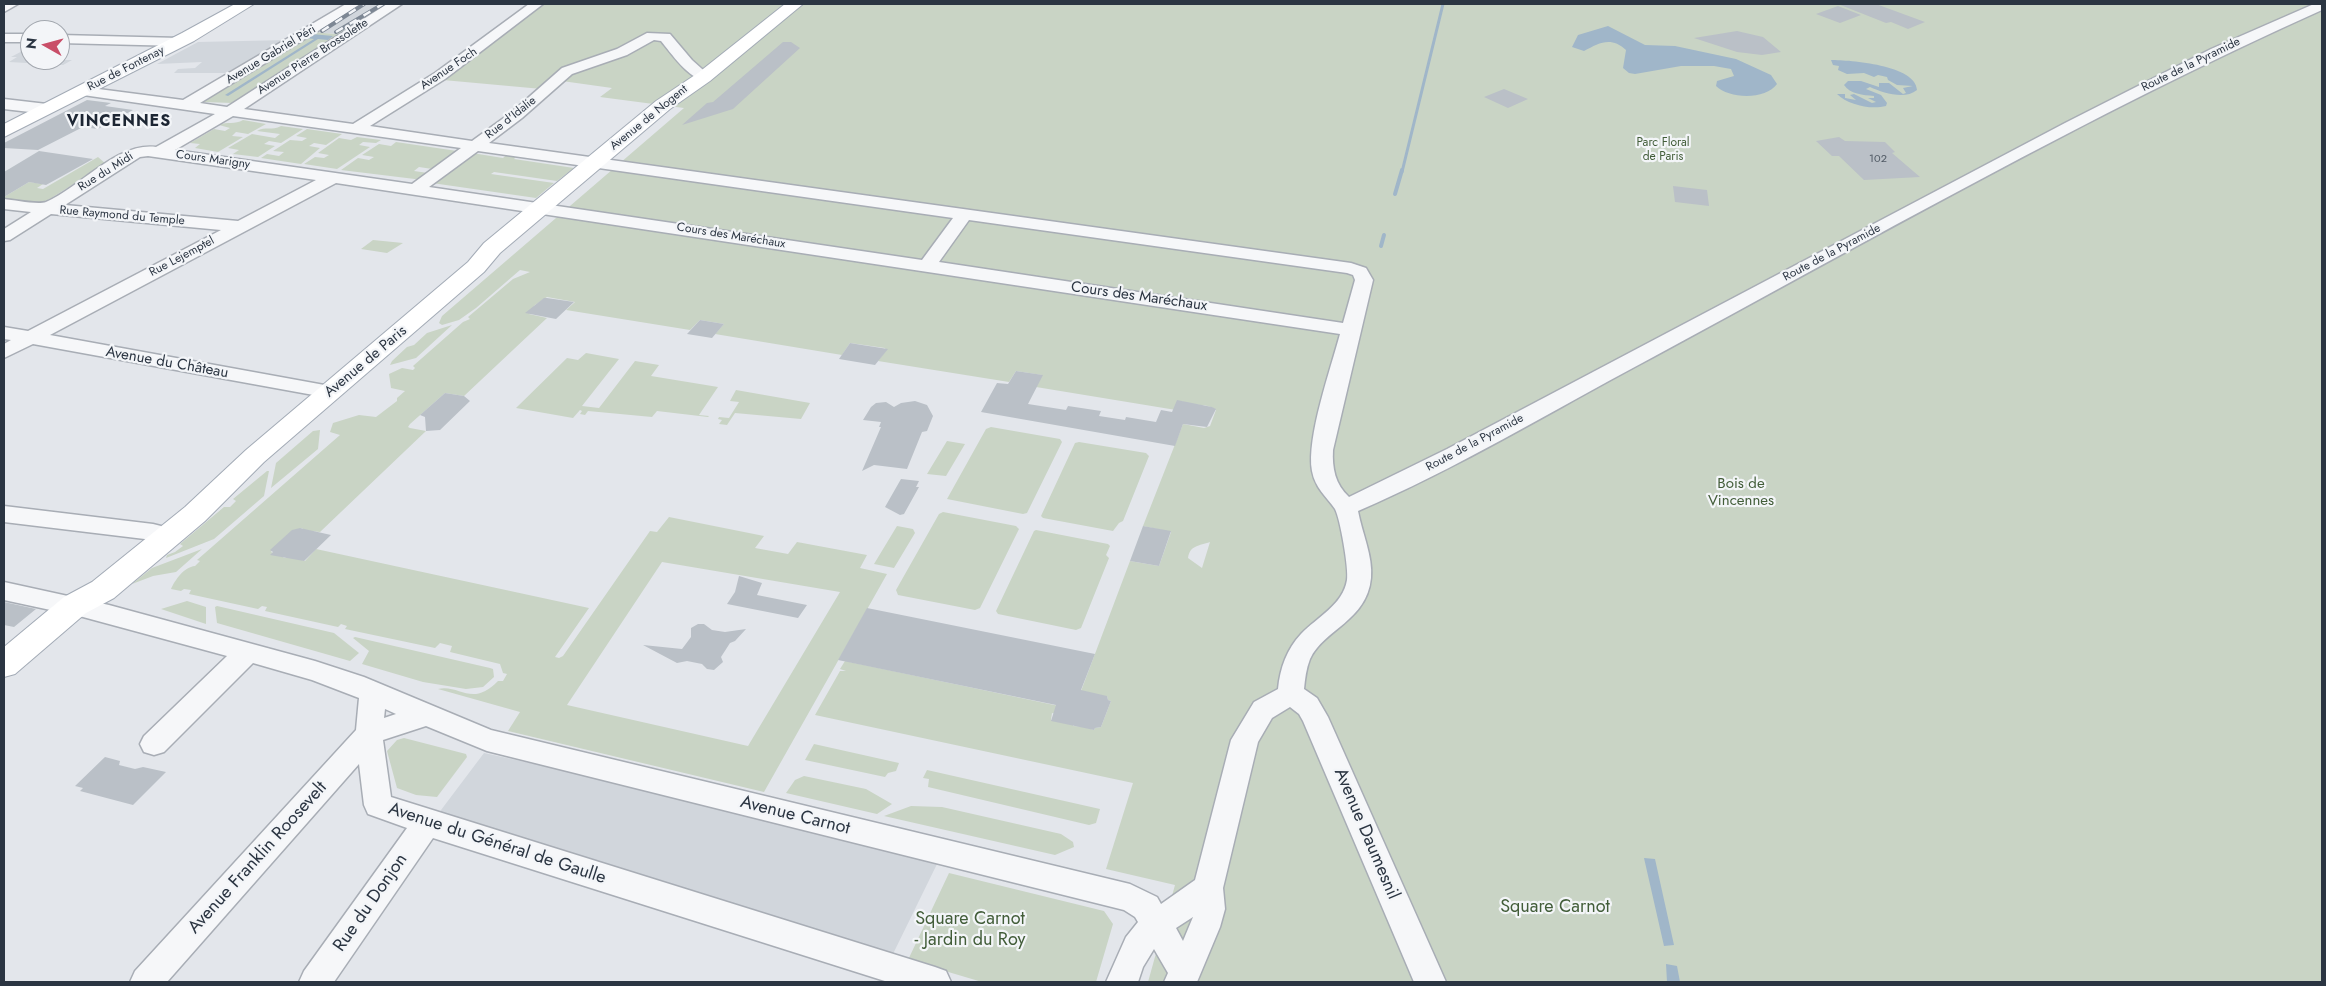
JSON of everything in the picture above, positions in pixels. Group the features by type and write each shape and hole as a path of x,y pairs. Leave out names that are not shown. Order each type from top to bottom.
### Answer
{"main road":[{"name":"Rue de Fontenay","path":"4,131 180,42 246,4"},
{"name":"Avenue de Nogent","path":"608,164 696,88 704,77 795,4"},
{"name":"Avenue de Paris","path":"4,665 75,605 103,590 187,520 255,456 476,267 506,250 608,164"},
{"name":"Avenue de Paris","path":"75,605 88,586 153,532 215,482 255,456"}],"street":[{"path":"4,8 11,4"},
{"name":"Avenue Gabriel Péri","path":"186,105 355,4"},
{"name":"Avenue Pierre Brossolette","path":"231,111 396,4"},
{"name":"Avenue Foch","path":"357,128 440,76 487,43 537,4"},
{"name":"Route de la Pyramide","path":"1346,507 1376,495 1455,454 2095,113 2216,52 2322,5"},
{"name":"Rue d'Idalie","path":"476,145 567,71 622,52 657,35 666,37 687,63 704,77"},
{"path":"4,38 20,38"},
{"path":"70,39 180,42"},
{"path":"83,91 1345,267 1360,272 1364,280 1321,453 1322,472 1326,485 1332,496 1346,507 1349,530 1357,556 1358,583 1352,600 1345,610 1303,649 1293,670 1291,694 1262,710 1245,740 1208,888 1210,909 1208,918 1182,977"},
{"path":"4,104 46,109"},
{"name":"Cours Marigny","path":"160,152 231,111"},
{"path":"414,190 476,145"},
{"name":"Rue du Midi","path":"4,236 140,152 160,152"},
{"name":"Cours Marigny","path":"160,152 554,210"},
{"name":"Rue Lejemptel","path":"4,352 29,337 335,177"},
{"name":"Rue Raymond du Temple","path":"4,204 240,227"},
{"name":"Cours des Maréchaux","path":"554,210 1351,330"},
{"path":"927,266 964,214"},
{"name":"Avenue du Château","path":"4,333 330,392"},
{"path":"4,514 153,532"},
{"path":"4,591 75,605 248,652 355,685 373,693"},
{"path":"154,744 248,652"},
{"name":"Avenue Carnot","path":"373,693 487,740 1130,898 1146,907 1182,977"},
{"name":"Avenue du Général de Gaulle","path":"373,693 369,734 378,805 427,823 935,982"},
{"name":"Avenue Daumesnil","path":"1291,694 1308,706 1315,717 1430,982"},
{"path":"369,734 427,715"},
{"name":"Avenue Franklin Roosevelt","path":"146,982 369,734"},
{"name":"Rue du Donjon","path":"323,980 427,823"},
{"path":"1122,982 1135,947 1144,935 1156,924 1208,888"}],"shaded area":[{"path":"358,4 389,4 340,34 312,32"},
{"path":"288,40 233,73 174,73 178,69 195,68 202,62 157,64 198,42"},
{"path":"20,52 20,63 9,62 17,57 11,57"},
{"path":"484,753 627,784 938,862 891,958 435,818"}],"green space":[{"path":"389,4 233,103 203,102 312,32 336,34"},
{"name":"Bois de Vincennes","path":"542,4 2322,4 2322,982 1148,982 1175,885 1106,869 1133,783 815,715 840,671 846,671 840,669 845,661 1059,706 1056,714 1052,713 1051,720 1073,723 1073,726 1091,727 1094,730 1101,727 1111,701 1108,700 1107,696 1102,697 1081,691 1130,561 1159,566 1171,532 1143,526 1183,424 1204,428 1210,426 1216,410 1208,406 1189,404 1182,401 1176,410 1036,387 1042,375 1016,371 1009,382 878,361 886,350 885,348 850,343 842,355 715,334 724,324 700,320 690,330 566,310 575,302 547,297 535,305 529,314 547,318 464,396 445,393 410,424 408,427 410,428 426,431 320,532 301,530 303,528 298,529 286,537 271,552 285,558 289,556 305,561 316,549 589,608 555,657 559,658 563,656 650,531 657,532 669,517 764,536 755,548 788,554 797,542 867,555 860,568 887,574 764,792 508,731 520,712 438,689 453,689 473,694 481,693 498,681 503,681 507,674 503,673 500,664 450,652 452,646 440,643 435,648 345,629 347,626 341,624 338,627 265,611 267,607 262,606 258,609 189,594 191,590 171,589 177,578 184,571 195,566 200,561 197,560 340,435 330,432 333,423 359,415 376,417 397,401 397,398 405,391 391,388 389,374 402,368 413,370 415,368 413,366 463,322 470,319 468,317 513,279 530,272 520,270 459,320 442,325 439,323 442,316 684,108 600,97 612,88 562,81 553,90 443,80","holes":["1210,542 1202,568 1188,558 1189,554 1193,548","662,562 840,592 748,746 567,705"]},
{"path":"243,120 266,124 248,134 236,132 232,136 243,137 218,152 195,148 200,144 190,143 214,129 225,131 230,128 219,125"},
{"path":"281,126 303,129 281,143 269,141 264,144 275,146 258,157 233,154 239,150 228,148 252,134 275,138 280,134 257,131"},
{"path":"307,129 342,134 326,145 314,143 309,146 320,148 301,164 261,158 267,154 279,156 284,152 273,151 290,140 302,141 307,138 296,136"},
{"path":"357,137 381,140 376,143 363,142 359,145 370,147 337,169 304,164 315,157 324,158 329,155 318,153 339,138 351,140"},
{"path":"396,142 464,152 439,170 419,167 414,171 435,174 423,180 341,170 358,158 369,160 374,157 362,155 379,144 391,146"},
{"path":"472,153 503,158 506,155 516,157 514,159 574,168 557,181 494,172 491,174 554,183 536,198 432,183"},
{"path":"98,157 106,164 48,200 38,203 4,199 4,197 29,182 43,184 37,188 43,189"},
{"path":"373,240 403,243 387,253 361,249"},
{"path":"452,325 416,358 390,365 407,347 414,345 427,333"},
{"path":"586,353 619,359 582,406 599,408 635,361 659,365 651,376 718,387 699,415 709,416 657,411 652,417 588,411 585,415 580,414 582,411 580,410 573,418 516,408 567,358 578,360"},
{"path":"736,390 810,403 801,419 735,413 727,425 719,424 722,420 718,419 719,417 729,418 739,402 730,401"},
{"path":"991,427 1060,439 1062,442 1027,513 1023,514 947,499 986,429"},
{"path":"320,430 318,449 271,488 276,463 313,431"},
{"path":"947,441 965,444 946,476 927,474"},
{"path":"1079,442 1146,453 1149,456 1123,521 1113,531 1043,518 1041,516 1075,443"},
{"path":"269,471 264,496 214,539 166,558 167,555 183,546 180,544 224,507 230,507 236,501 233,499"},
{"path":"943,512 1016,526 1019,529 980,608 975,610 898,595 896,590 939,514"},
{"path":"897,526 913,529 915,533 894,568 874,564"},
{"path":"1036,530 1108,544 1110,546 1106,555 1109,558 1081,628 1076,630 998,614 996,611"},
{"path":"202,549 176,572 153,576 132,584 152,568"},
{"path":"187,601 206,607 206,624 161,609"},
{"path":"215,607 334,633 359,653 350,661 217,623"},
{"path":"353,638 490,668 493,669 494,677 483,687 466,689 423,682 362,664 369,651"},
{"path":"404,738 466,754 467,757 437,797 416,795 397,788 387,751 397,740"},
{"path":"814,744 899,763 896,771 888,773 885,777 805,760"},
{"path":"927,770 1100,809 1096,823 1089,825 928,787 929,779 923,778"},
{"path":"804,776 866,789 892,804 877,814 786,793 795,780"},
{"path":"911,806 942,807 1061,834 1073,842 1074,847 1055,855 884,816"},
{"name":"Square Carnot - Jardin du Roy","path":"949,873 1104,911 1113,924 1096,982 982,982 908,960"}],"water":[{"path":"1608,26 1645,45 1675,46 1736,59 1771,75 1777,84 1765,93 1747,96 1738,95 1729,93 1716,86 1717,81 1734,76 1731,69 1714,66 1681,66 1635,74 1629,73 1623,68 1626,50 1615,43 1600,43 1584,51 1572,47 1578,35"},
{"path":"311,34 333,36 328,40 318,39 228,96 225,95 314,39 306,38"},
{"path":"1831,60 1866,63 1894,70 1906,75 1914,82 1917,90 1906,95 1900,95 1870,87 1866,89 1881,95 1887,103 1886,106 1874,107 1853,104 1837,94 1845,94 1845,98 1856,100 1850,95 1854,94 1872,103 1876,102 1868,98 1874,98 1874,96 1857,94 1847,88 1844,85 1848,81 1861,81 1879,87 1879,83 1889,83 1903,94 1906,93 1903,88 1913,86 1897,85 1888,80 1887,77 1878,75 1874,77 1864,73 1847,74 1838,70 1839,66 1833,65"},
{"path":"1644,858 1655,859 1674,945 1664,946"},
{"path":"1666,964 1677,966 1680,982 1667,982"}],"building":[{"path":"1838,4 1876,4 1925,22 1908,29 1891,22 1886,23"},
{"path":"1838,6 1861,15 1840,23 1816,14"},
{"path":"1737,31 1763,37 1781,52 1762,55 1737,52 1694,38"},
{"path":"783,42 791,42 800,48 733,109 682,125 707,103 713,102"},
{"path":"1504,89 1528,99 1508,108 1484,97"},
{"path":"87,100 111,103 105,106 133,110 98,129 83,127 38,150 4,148 4,143"},
{"path":"1839,137 1845,141 1885,142 1895,152 1892,153 1920,177 1864,180 1839,156 1832,156 1816,141"},
{"path":"39,151 93,159 46,185 29,182 4,197 4,172"},
{"path":"1673,186 1707,190 1709,206 1675,202"},
{"path":"544,298 574,302 556,319 525,313"},
{"path":"700,320 724,324 712,338 687,334"},
{"path":"850,343 888,349 875,365 839,359"},
{"path":"1016,371 1043,375 1028,404 1066,410 1068,406 1101,411 1099,416 1125,420 1126,417 1156,422 1161,410 1172,412 1177,400 1216,409 1207,427 1183,424 1175,446 981,412 997,383 1008,384"},
{"path":"445,393 464,396 470,401 440,430 426,431 425,417 420,415"},
{"path":"915,401 927,405 933,416 927,431 922,432 907,469 874,465 862,471 881,427 879,427 881,422 863,420 871,407 876,403 886,402 894,407 901,403"},
{"path":"901,479 919,481 916,487 919,487 904,514 900,515 885,507"},
{"path":"1143,526 1171,531 1159,566 1130,561"},
{"path":"300,528 331,535 304,561 270,555 273,552 270,550 292,530"},
{"path":"739,576 762,583 757,595 807,605 798,618 727,604 735,592"},
{"path":"4,602 36,609 14,627 4,625"},
{"path":"867,608 1095,654 1081,690 1107,696 1108,700 1111,701 1101,727 1094,730 1051,721 1056,705 838,660"},
{"path":"698,624 704,624 712,630 725,632 746,629 735,641 730,643 721,657 723,662 714,670 707,669 702,664 687,661 677,663 643,645 682,649 691,637 691,628"},
{"path":"105,757 120,761 119,765 135,769 143,767 166,772 133,805 80,791 83,788 75,786"}],"waterway":[{"path":"1402,172 1443,4"},
{"path":"1395,194 1402,170"},
{"path":"1381,246 1384,235"}],"railway":[{"path":"322,31 364,4"},
{"path":"336,32 383,4"}],"district":[{"name":"VINCENNES","path":"119,122"}],"park label":[{"name":"Parc Floral de Paris","path":"1663,150"},
{"name":"Square Carnot","path":"1555,908"}]}
